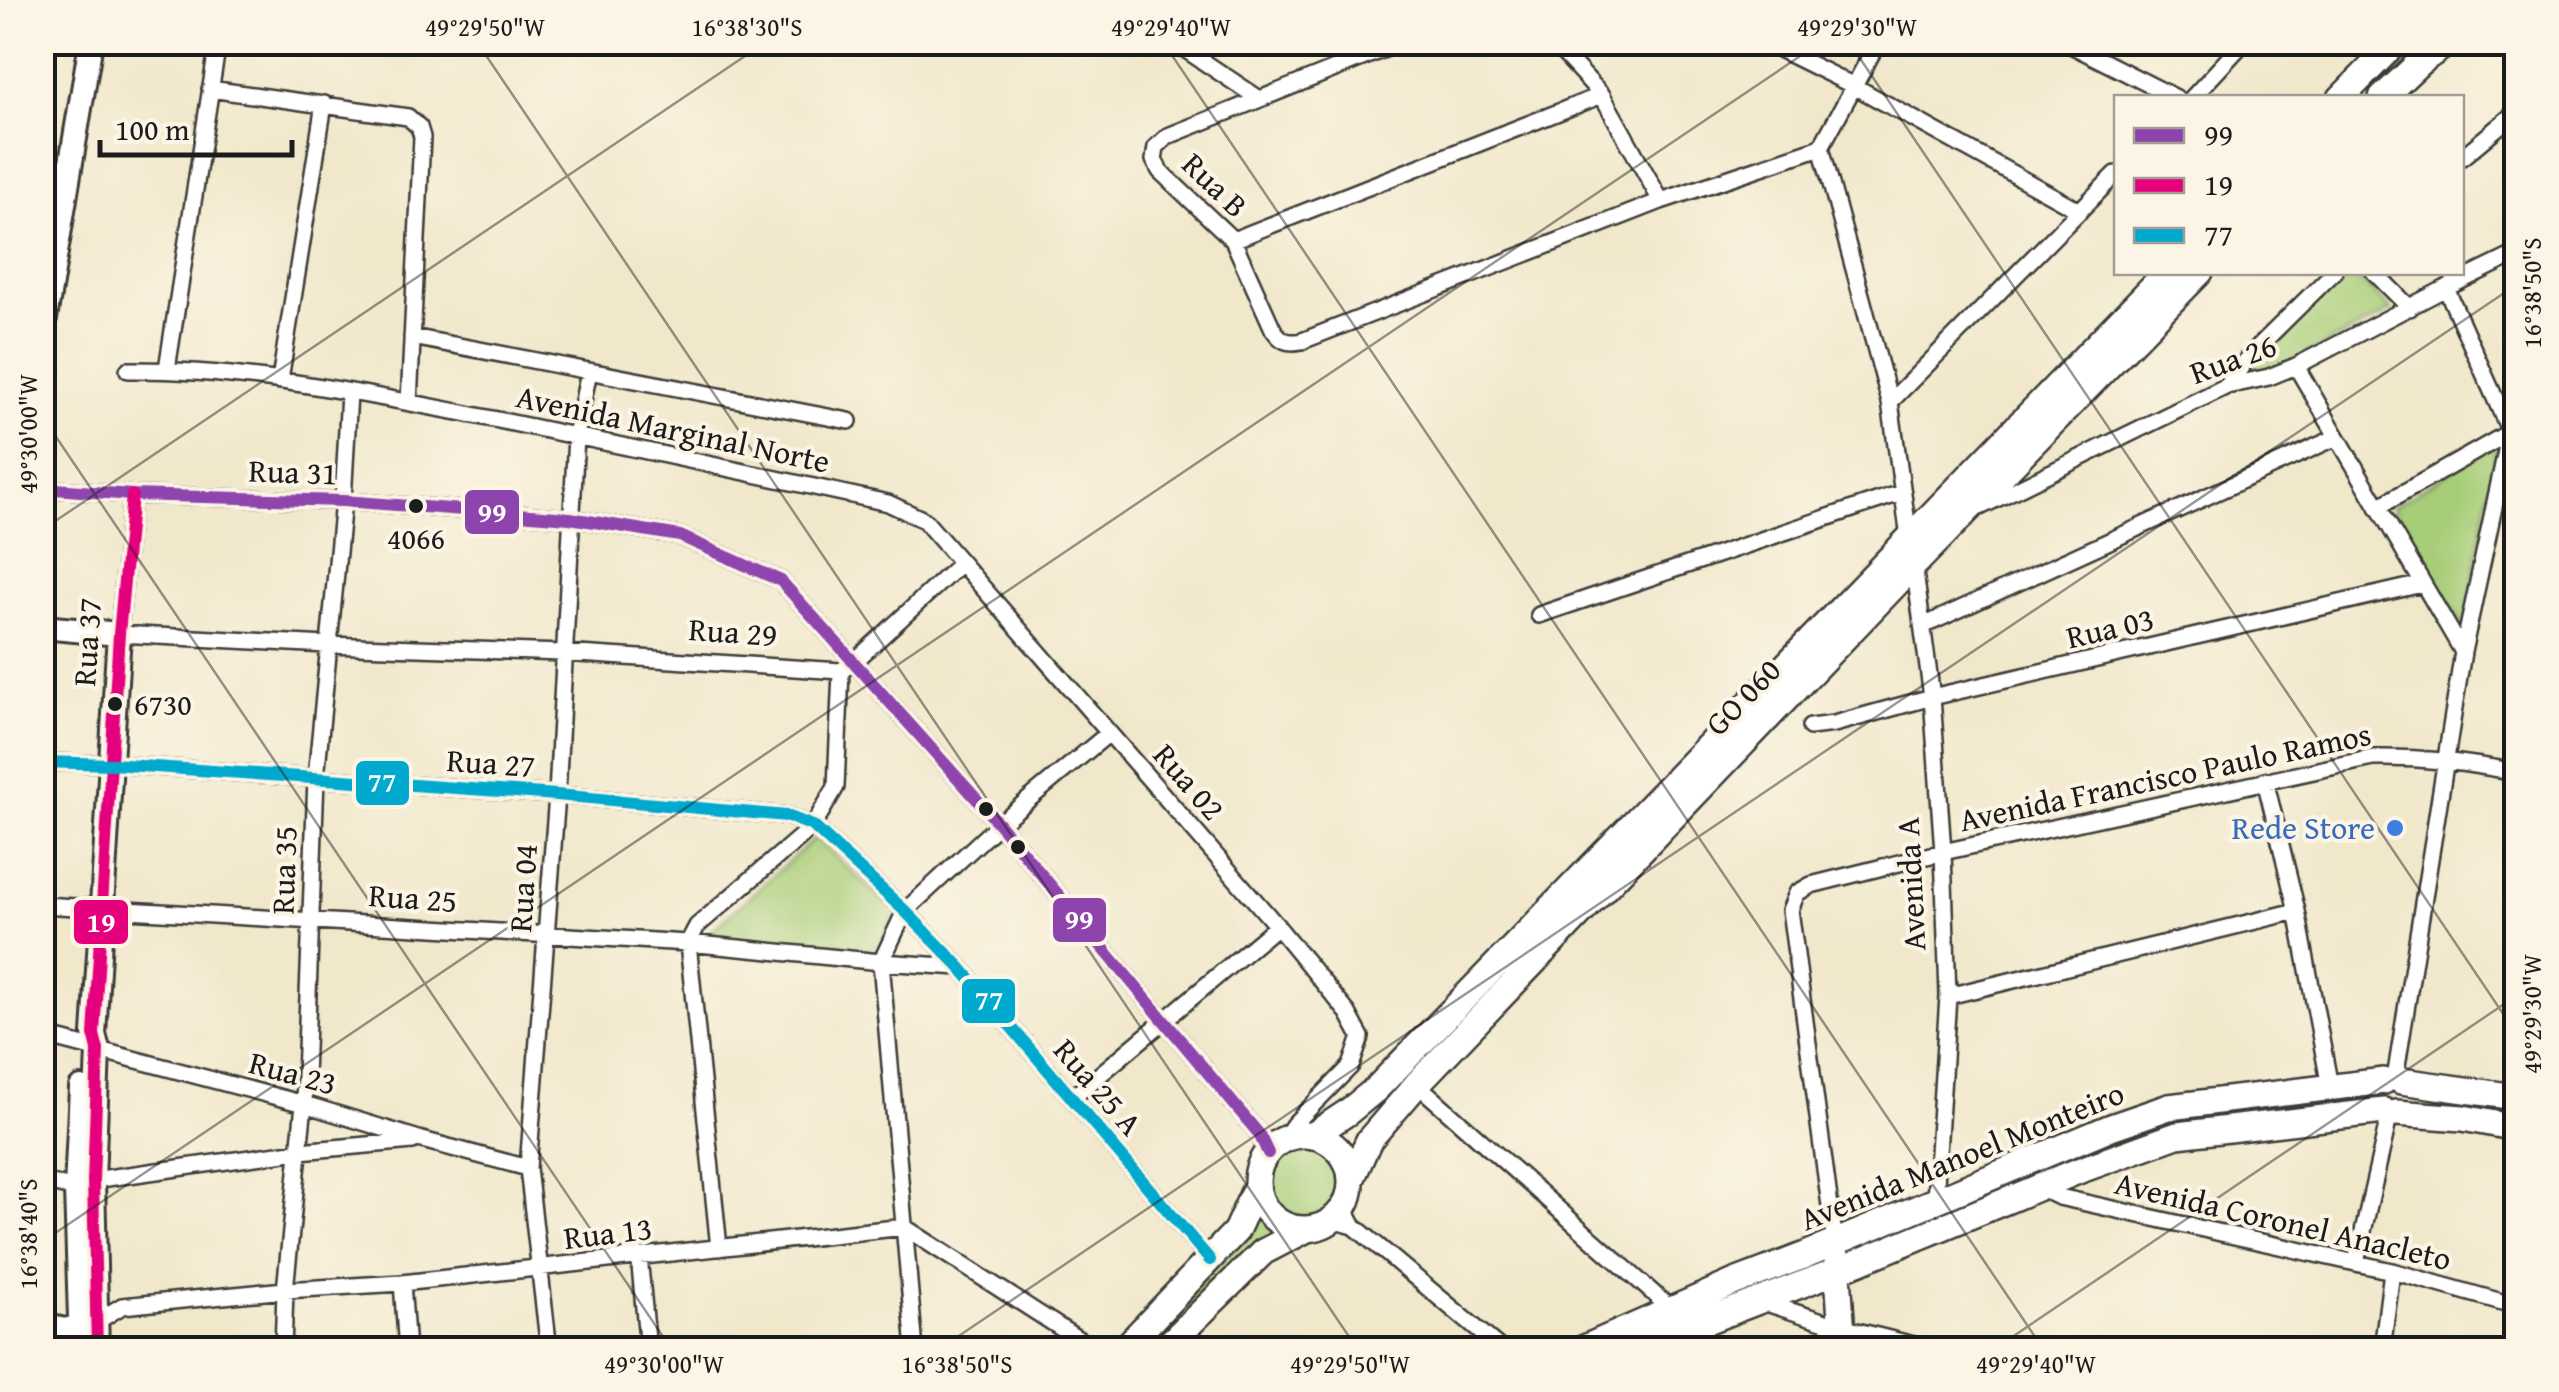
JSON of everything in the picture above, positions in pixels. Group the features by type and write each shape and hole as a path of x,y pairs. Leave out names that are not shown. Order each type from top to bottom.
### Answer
{"main road":[{"path":"2344,95 2396,42"},
{"path":"2385,95 2420,62 2449,42"},
{"name":"GO 060","path":"1285,1138 1348,1112 1376,1090 2164,275"},
{"name":"GO 060","path":"1351,1180 1369,1140 1417,1084 2197,275"},
{"path":"2390,1112 2402,1110 2410,1098 2409,1092 2394,1080"},
{"name":"Avenida Manoel Monteiro","path":"1631,1350 1835,1243 2111,1127 2169,1107 2394,1080 2516,1096"},
{"name":"Avenida Manoel Monteiro","path":"1580,1350 1671,1329 1759,1300 2038,1186 2177,1135 2390,1112 2463,1118 2516,1128"},
{"path":"1123,1350 1236,1231 1259,1172 1285,1138 1331,1144 1342,1154 1351,1180 1350,1193 1334,1220 1263,1252 1163,1350"},
{"path":"1257,1185 1260,1200 1280,1223 1294,1228 1334,1220"},
{"path":"1835,1243 1842,1338"}],"street":[{"path":"42,336 91,42"},
{"path":"167,369 218,42"},
{"path":"1174,42 1258,98"},
{"path":"1554,42 1602,95 1660,201 1821,146 1878,42"},
{"path":"1765,42 1854,86 2080,211"},
{"path":"2065,42 2170,95"},
{"path":"2195,95 2244,42"},
{"name":"Rua B","path":"1390,44 1168,136 1156,147 1154,160 1160,171 1233,240 1280,340 1302,341 1660,201"},
{"path":"210,88 408,117 419,127 422,137 409,403"},
{"path":"1233,240 1602,95"},
{"path":"280,380 324,104"},
{"path":"2464,155 2516,112"},
{"path":"1821,146 1890,402 1909,538"},
{"path":"1890,402 2114,176"},
{"name":"Rua 26","path":"1968,513 2227,386 2269,377 2296,366 2516,254"},
{"path":"2227,386 2250,354 2331,275"},
{"path":"2377,275 2410,308"},
{"path":"2394,1080 2463,652 2514,432 2446,288"},
{"path":"412,337 848,421"},
{"path":"2296,366 2463,652"},
{"name":"Avenida Marginal Norte","path":"128,370 167,369 280,380 576,436 888,503 924,520 1110,733"},
{"name":"Rua 04","path":"549,1350 528,1168 547,935 576,436 589,371"},
{"name":"Rua 35","path":"283,1350 285,1290 304,1104 316,778 343,501 349,393"},
{"path":"2378,507 2514,432"},
{"path":"1924,626 2337,437"},
{"name":"Rua 31","path":"42,488 132,495 343,501 570,518 680,536 781,581 847,667"},
{"path":"1540,615 1903,492"},
{"name":"Rua 37","path":"93,1044 119,634 132,495"},
{"path":"719,1248 688,943 697,926 813,826 836,787 847,667 962,563"},
{"name":"Avenida A","path":"1914,565 1932,697 1948,996 1935,1200"},
{"name":"Rua 03","path":"1810,727 2422,584"},
{"name":"Rua 29","path":"42,627 119,634 847,667"},
{"path":"847,667 998,824 1165,1020 1285,1138"},
{"name":"Rua 02","path":"881,962 906,911 998,824 1110,733 1278,926 1348,1012 1361,1038 1351,1066 1285,1138"},
{"name":"Avenida Francisco Paulo Ramos","path":"1835,1243 1790,910 1797,893 1811,885 1943,852 2374,758 2447,759 2516,772"},
{"name":"Rua 27","path":"42,762 556,795 787,816 813,826"},
{"path":"2265,780 2297,911 2330,1086"},
{"name":"Rua 25 A","path":"813,826 906,911 960,967 1210,1260"},
{"name":"Rua 25","path":"42,905 688,943 960,967"},
{"path":"1948,996 2297,911"},
{"path":"1072,1098 1278,926"},
{"path":"881,962 915,1350"},
{"name":"Rua 23","path":"42,1035 93,1044 528,1168"},
{"path":"89,1338 84,1185 93,1044"},
{"path":"1417,1084 1671,1329"},
{"path":"2356,1262 2390,1112"},
{"path":"42,1181 84,1185 299,1151 422,1140"},
{"name":"Avenida Coronel Anacleto","path":"2038,1186 2059,1197 2356,1262 2516,1306"},
{"path":"1334,1220 1502,1350"},
{"path":"904,1227 1095,1350"},
{"name":"Rua 13","path":"89,1338 122,1306 402,1283 904,1227"},
{"path":"639,1256 648,1350"},
{"path":"2382,1350 2392,1271"},
{"path":"402,1283 407,1350"},
{"path":"1759,1300 1842,1338 1934,1350"},
{"path":"42,1325 89,1338"},
{"path":"42,1338 64,1342 89,1338"}],"green space":[{"path":"2344,275 2356,275 2392,311 2288,364 2241,378 2279,335"},
{"path":"2489,447 2496,449 2465,630 2392,507"},
{"path":"815,838 896,912 876,953 855,955 700,941"},
{"path":"2363,1096 2363,1108 2331,1104 2239,1115 2158,1131 1863,1250 1863,1244 2169,1114"},
{"path":"1304,1146 1330,1156 1340,1182 1330,1208 1304,1218 1278,1208 1268,1182 1278,1156"},
{"path":"1261,1205 1274,1221 1292,1231 1257,1244 1149,1349 1137,1350 1244,1236"}],"transit line":[{"name":"99","path":"42,488 132,495 343,501 570,518 680,536 781,581 999,824 1259,1134 1268,1153"},
{"name":"19","path":"97,1350 93,1180 98,1050 94,1034 119,634 132,495"},
{"name":"77","path":"42,762 557,795 787,816 813,826 960,967 1210,1260"}],"place":[{"name":"4066","path":"416,506"},
{"name":"6730","path":"115,704"},
{"name":"Rede Store","path":"2395,828"}]}
